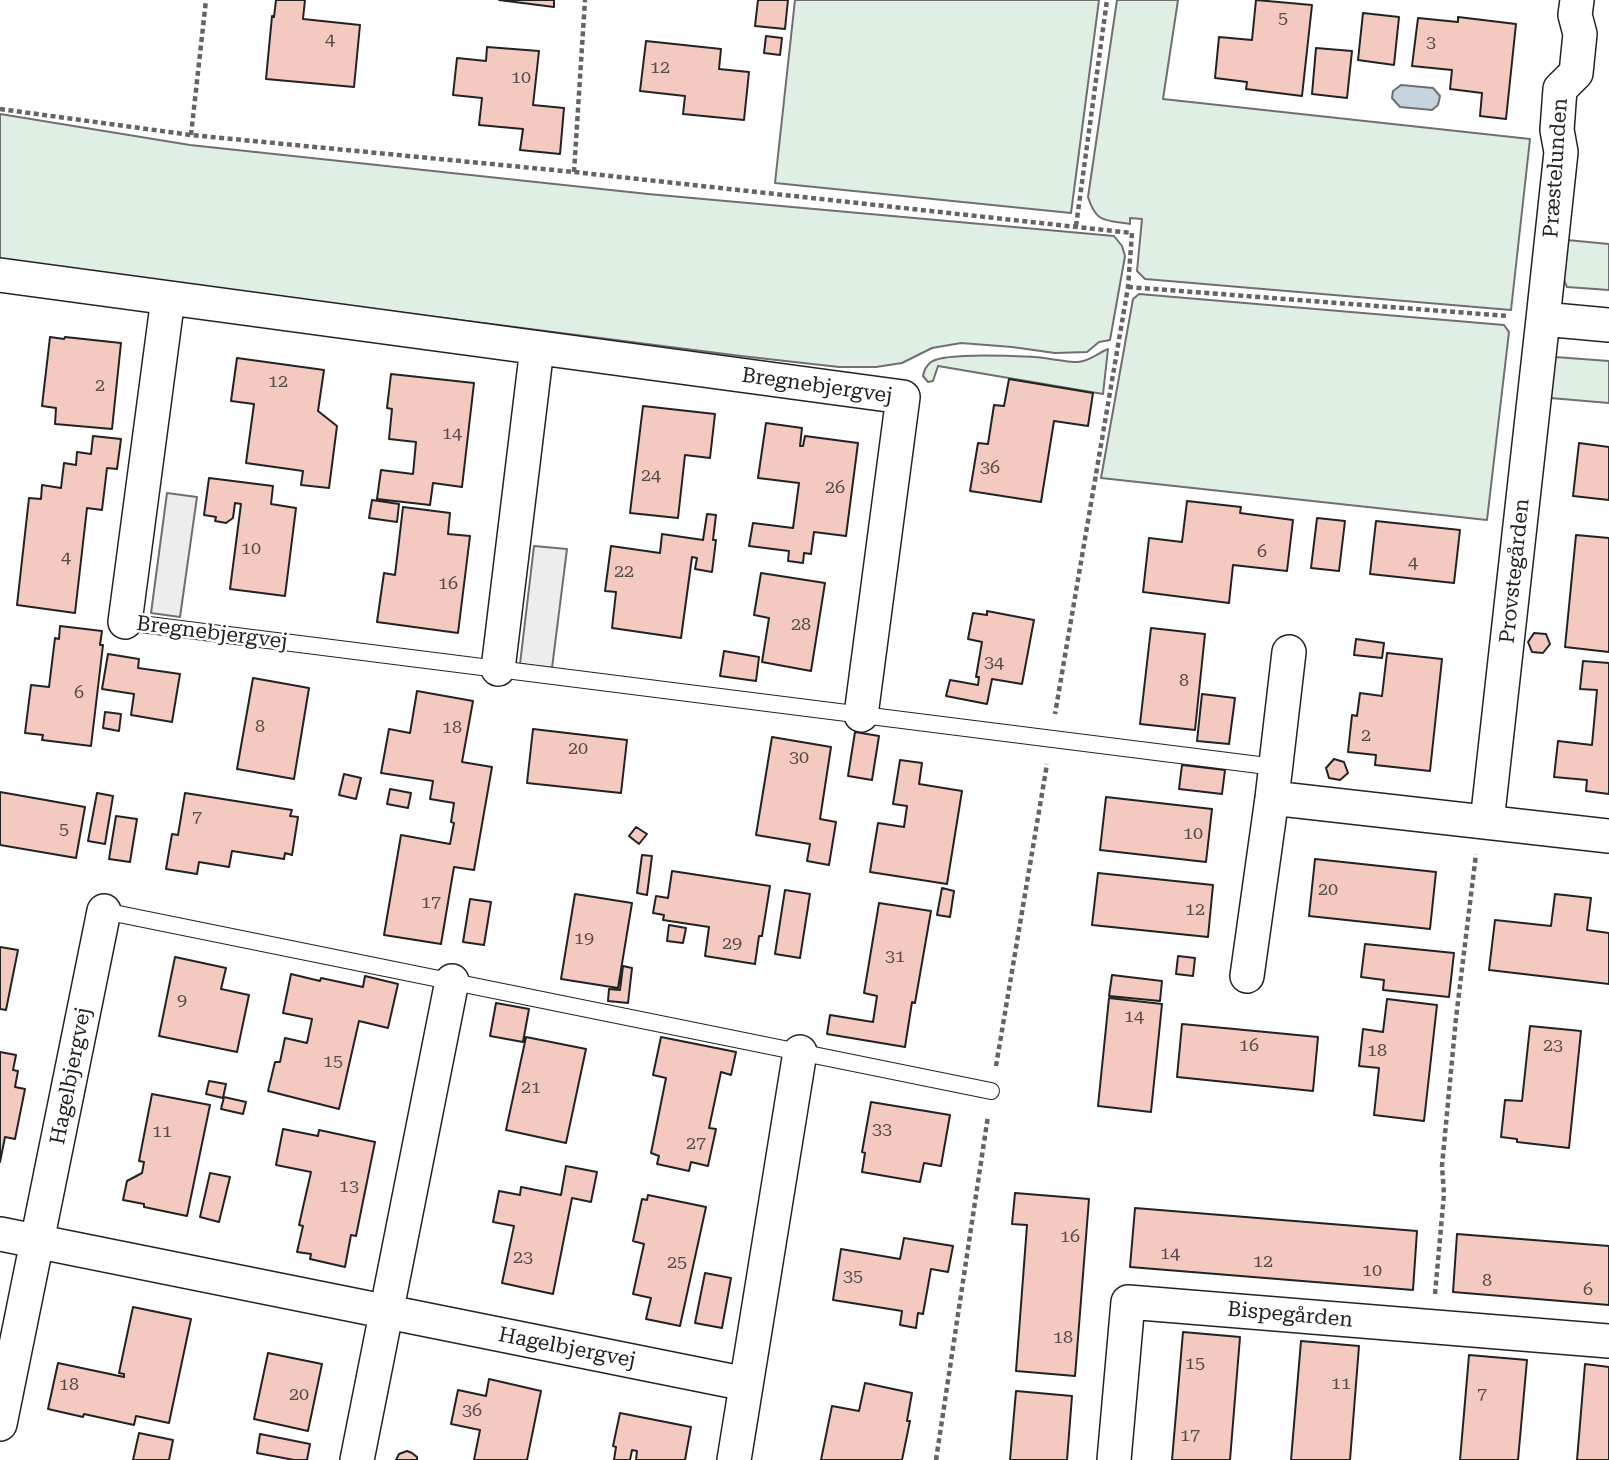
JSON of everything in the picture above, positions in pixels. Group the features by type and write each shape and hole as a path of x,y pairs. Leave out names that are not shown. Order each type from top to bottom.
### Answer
{"street":[{"name":"Præstelunden","path":"1544,319 1561,152 1557,130 1560,89 1576,74 1580,34 1575,15 1577,0"},
{"name":"Bregnebjergvej","path":"0,275 903,397 861,715"},
{"name":"Bregnebjergvej","path":"125,622 168,298"},
{"path":"1544,319 1609,325"},
{"name":"Provstegården","path":"1483,822 1544,319"},
{"path":"498,669 537,348"},
{"path":"1247,976 1289,652"},
{"path":"1273,783 1483,822 1609,836"},
{"name":"Hagelbjergvej","path":"0,1424 104,911"},
{"path":"357,1460 452,981"},
{"path":"734,1460 800,1052"},
{"name":"Hagelbjergvej","path":"0,1234 746,1384"},
{"name":"Bispegården","path":"1114,1460 1128,1302 1609,1341"}],"lane":[{"name":"Bregnebjergvej","path":"125,622 1051,738 1273,783"},
{"path":"104,911 991,1091"}],"path":[{"path":"191,135 206,0"},
{"path":"573,172 585,0"},
{"path":"1076,226 1107,0"},
{"path":"0,108 191,135 573,172 1132,233 1128,287 991,1091 936,1460"},
{"path":"1128,287 1544,319"},
{"path":"1432,1327 1444,1194 1442,1166 1456,1017 1483,822"}],"green space":[{"path":"795,0 1099,0 1071,213 775,183"},
{"path":"1117,0 1178,0 1163,99 1530,139 1511,310 1145,279 1137,271 1142,219 1130,218 1130,224 1103,219 1094,212 1088,197"},
{"path":"0,114 190,145 648,194 1114,236 1122,246 1125,256 1110,340 1099,342 1087,352 1055,353 961,343 932,348 902,363 876,367 839,367 741,356 13,263 0,259"},
{"path":"1567,240 1609,244 1609,290 1567,287 1563,278"},
{"path":"1139,294 1504,325 1509,332 1487,520 1101,478 1133,299"},
{"path":"1108,349 1103,394 938,366 933,381 928,382 923,376 931,362 951,357 1012,356 1078,362"},
{"path":"1555,357 1609,361 1609,403 1550,398"}],"shaded area":[{"path":"1401,85 1433,88 1440,96 1438,105 1432,110 1400,107 1392,98 1393,91"},
{"path":"167,493 197,497 180,617 151,613"},
{"path":"534,546 567,549 552,668 520,664"}],"building":[{"path":"276,0 305,0 303,19 360,25 354,87 266,79"},
{"path":"499,0 554,0 554,7"},
{"path":"758,0 788,0 785,29 755,26"},
{"path":"1256,0 1312,5 1302,96 1246,89 1247,82 1215,78 1219,37 1252,40"},
{"path":"1363,13 1399,17 1394,65 1358,60"},
{"path":"1458,17 1516,24 1506,119 1480,116 1482,93 1450,89 1452,70 1412,66 1418,18 1458,22"},
{"path":"766,36 782,38 780,55 764,53"},
{"path":"646,41 721,49 719,69 749,72 744,120 683,114 685,96 640,91"},
{"path":"487,47 539,51 533,105 564,108 560,154 520,150 523,129 479,125 482,98 453,95 457,58 486,61"},
{"path":"1316,48 1352,51 1347,98 1312,94"},
{"path":"50,337 121,343 112,429 55,424 56,408 42,406"},
{"path":"237,358 324,370 318,411 337,426 329,488 301,485 303,471 246,463 254,404 231,401"},
{"path":"391,374 474,383 462,487 433,483 430,505 377,499 381,470 413,474 416,442 389,439 392,409 387,408"},
{"path":"1009,379 1093,393 1088,426 1054,421 1041,502 970,491 978,443 988,444 994,405 1004,406"},
{"path":"643,406 715,414 710,458 685,455 678,518 630,513"},
{"path":"766,423 802,428 800,446 803,446 805,436 858,443 846,536 814,532 811,554 804,553 803,563 788,561 789,551 749,546 753,523 793,528 799,483 758,478"},
{"path":"93,436 121,439 117,469 107,468 102,510 87,508 75,613 17,605 29,498 41,499 42,485 61,488 64,463 76,465 77,452 91,454"},
{"path":"1579,443 1609,447 1609,500 1573,496"},
{"path":"209,478 273,486 271,504 296,508 285,596 230,589 241,504 235,503 233,518 226,523 215,521 216,517 204,515"},
{"path":"372,500 399,504 397,522 369,518"},
{"path":"1187,501 1241,507 1240,513 1293,520 1287,571 1233,565 1229,603 1143,592 1149,538 1182,542"},
{"path":"403,507 450,513 448,534 470,536 458,633 377,622 384,573 395,575"},
{"path":"707,514 716,515 712,572 695,569 697,558 692,557 681,638 612,628 616,592 605,591 611,546 660,553 662,534 703,540"},
{"path":"1317,518 1345,521 1339,571 1311,568"},
{"path":"1376,521 1460,530 1454,583 1370,574"},
{"path":"1576,535 1609,538 1609,652 1565,647"},
{"path":"761,573 825,583 811,671 762,662 769,618 754,615"},
{"path":"987,611 1034,620 1022,684 992,679 987,704 946,696 950,680 978,685 979,677 976,677 982,642 968,639 973,613 987,615"},
{"path":"60,626 102,631 100,645 103,645 91,746 42,740 43,735 25,733 31,685 49,687 55,638 59,639"},
{"path":"1151,628 1205,634 1195,730 1140,724"},
{"path":"1534,633 1546,634 1550,644 1543,653 1532,652 1528,642"},
{"path":"1356,639 1384,643 1382,658 1354,655"},
{"path":"724,651 759,657 756,681 720,676"},
{"path":"1387,653 1442,659 1430,771 1375,765 1376,755 1348,752 1352,715 1357,716 1360,693 1382,696"},
{"path":"108,654 139,659 138,668 180,674 172,722 131,715 134,694 102,689"},
{"path":"1583,661 1609,663 1609,794 1586,791 1587,780 1554,777 1558,741 1592,745 1597,690 1580,689"},
{"path":"253,678 309,688 294,779 237,769"},
{"path":"417,691 473,701 462,762 492,767 474,870 454,867 441,944 384,935 401,835 450,844 454,823 451,822 454,803 430,799 433,781 381,773 389,729 410,733"},
{"path":"1202,694 1235,698 1229,744 1197,741"},
{"path":"105,712 121,714 119,731 103,728"},
{"path":"533,729 627,740 621,793 527,783"},
{"path":"855,732 879,736 872,780 848,776"},
{"path":"772,737 831,747 820,819 836,822 829,865 807,861 810,844 756,835"},
{"path":"1334,759 1344,762 1348,773 1340,780 1329,778 1326,768"},
{"path":"900,760 922,763 919,784 962,791 947,884 870,872 878,823 904,827 907,806 893,804"},
{"path":"1182,765 1225,770 1222,794 1179,789"},
{"path":"344,774 361,778 356,799 339,795"},
{"path":"390,789 411,793 408,808 387,804"},
{"path":"0,792 85,807 76,858 0,845"},
{"path":"97,793 113,796 105,844 88,841"},
{"path":"185,793 292,810 290,816 298,817 292,855 285,853 284,859 232,851 229,867 199,862 197,874 166,869 172,834 178,835"},
{"path":"1106,797 1212,809 1206,862 1100,850"},
{"path":"116,816 137,819 130,862 109,859"},
{"path":"636,827 647,834 639,844 629,836"},
{"path":"642,855 652,856 647,895 637,893"},
{"path":"1315,859 1436,872 1430,929 1309,916"},
{"path":"672,871 770,886 755,964 705,956 709,927 663,920 664,915 653,913 656,896 668,898"},
{"path":"1098,873 1213,885 1208,937 1092,925"},
{"path":"942,888 954,891 950,917 937,915"},
{"path":"785,890 810,894 800,958 775,954"},
{"path":"575,894 632,903 618,988 561,979"},
{"path":"1555,894 1591,898 1587,930 1609,933 1609,984 1489,970 1495,920 1551,926"},
{"path":"470,899 491,902 484,945 463,942"},
{"path":"879,903 931,911 905,1047 827,1034 830,1015 873,1022 877,996 864,993"},
{"path":"669,925 686,928 683,943 667,941"},
{"path":"1365,944 1454,953 1449,997 1383,990 1384,980 1361,977"},
{"path":"0,947 18,950 6,1010 0,1009"},
{"path":"1178,956 1195,958 1193,976 1176,974"},
{"path":"175,957 226,968 221,989 249,995 237,1052 159,1036"},
{"path":"623,966 632,968 628,1003 608,1001 609,989 620,990"},
{"path":"291,974 363,987 365,976 398,984 388,1028 359,1021 339,1109 268,1091 275,1062 280,1062 285,1038 307,1043 312,1019 283,1013"},
{"path":"1112,975 1162,981 1160,1001 1109,996"},
{"path":"1109,998 1162,1004 1151,1112 1098,1106"},
{"path":"1387,999 1437,1005 1424,1121 1374,1115 1379,1068 1359,1066 1363,1029 1383,1032"},
{"path":"496,1003 529,1009 523,1042 490,1036"},
{"path":"1182,1024 1318,1037 1313,1091 1177,1077"},
{"path":"1530,1026 1581,1031 1569,1148 1517,1142 1517,1139 1501,1137 1505,1100 1522,1101"},
{"path":"526,1037 586,1049 566,1143 506,1130"},
{"path":"661,1037 736,1052 731,1075 721,1072 709,1128 716,1129 708,1166 691,1162 689,1171 657,1164 659,1156 651,1153 666,1078 653,1075"},
{"path":"0,1052 16,1055 13,1070 18,1071 15,1087 25,1089 15,1139 5,1137 0,1162"},
{"path":"209,1081 226,1084 223,1098 206,1094"},
{"path":"152,1094 210,1105 187,1216 123,1200 127,1181 142,1173 144,1162 139,1161"},
{"path":"224,1097 246,1102 243,1114 221,1109"},
{"path":"871,1102 950,1115 941,1166 924,1163 920,1182 862,1172 865,1153 862,1152"},
{"path":"283,1129 318,1136 319,1130 375,1142 356,1236 351,1235 345,1267 310,1259 311,1254 297,1252 303,1226 299,1225 311,1172 276,1165"},
{"path":"566,1166 597,1172 591,1202 572,1198 553,1294 502,1283 514,1226 493,1222 499,1191 520,1195 521,1187 561,1195"},
{"path":"210,1173 230,1177 219,1222 200,1217"},
{"path":"1015,1193 1089,1199 1075,1376 1016,1371 1027,1225 1012,1224"},
{"path":"648,1195 706,1207 680,1326 646,1319 651,1298 633,1294 644,1244 633,1241 642,1199 647,1200"},
{"path":"1135,1208 1417,1231 1413,1290 1130,1267"},
{"path":"1457,1234 1609,1246 1609,1305 1453,1292"},
{"path":"904,1238 953,1246 948,1272 931,1269 923,1314 918,1313 916,1328 900,1325 902,1311 833,1300 841,1249 900,1259"},
{"path":"705,1273 731,1278 722,1328 695,1323"},
{"path":"133,1307 191,1319 169,1423 136,1416 134,1425 48,1409 58,1363 124,1377 124,1374 119,1373"},
{"path":"1183,1332 1240,1337 1230,1460 1172,1460"},
{"path":"1301,1341 1359,1346 1350,1460 1291,1460"},
{"path":"268,1353 322,1364 308,1431 254,1419"},
{"path":"1469,1355 1527,1360 1518,1460 1460,1460"},
{"path":"1585,1364 1609,1367 1609,1460 1577,1460"},
{"path":"489,1379 541,1391 527,1460 474,1460 480,1430 451,1424 458,1390 486,1396"},
{"path":"865,1383 912,1393 907,1421 910,1421 902,1460 821,1460 832,1406 859,1411"},
{"path":"1016,1391 1072,1396 1067,1460 1010,1460"},
{"path":"620,1413 691,1427 685,1460 636,1460 637,1451 632,1450 630,1460 614,1460 616,1447 613,1446"},
{"path":"139,1433 173,1440 169,1460 133,1460"},
{"path":"260,1434 310,1444 307,1460 257,1453"},
{"path":"407,1451 417,1457 417,1460 396,1460 399,1454"}]}
